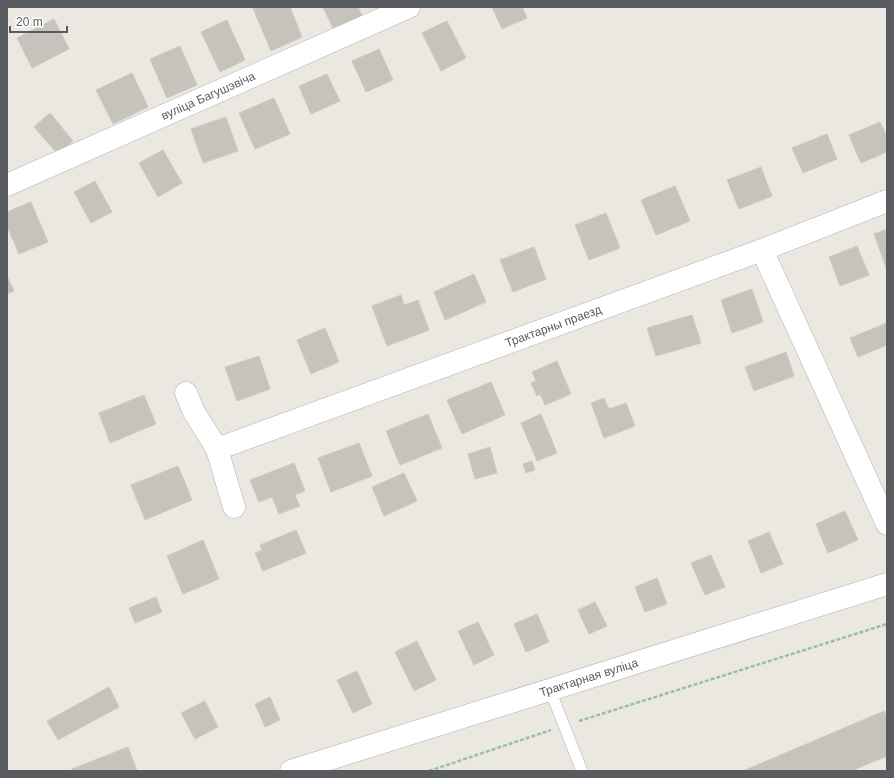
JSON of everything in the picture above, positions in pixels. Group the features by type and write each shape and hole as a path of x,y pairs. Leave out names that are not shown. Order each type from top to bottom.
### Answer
{"street":[{"name":"вуліца Багушэвіча","path":"7,185 409,7"},
{"name":"Трактарны праезд","path":"217,449 762,250 887,201"},
{"path":"762,250 887,524"},
{"path":"186,393 194,412 217,449 234,507"},
{"name":"Трактарная вуліца","path":"291,771 887,584"}],"lane":[{"path":"550,690 582,771"}],"path":[{"path":"429,771 564,726 887,624"}],"building":[{"path":"290,7 302,37 271,51 253,8"},
{"path":"323,7 358,7 362,16 334,30"},
{"path":"492,7 522,7 527,18 502,29"},
{"path":"54,19 69,49 32,68 17,38"},
{"path":"227,20 245,60 220,72 201,32"},
{"path":"447,21 466,58 441,71 422,33"},
{"path":"180,46 197,85 167,98 150,59"},
{"path":"379,49 393,80 366,92 352,61"},
{"path":"132,73 148,107 113,124 96,90"},
{"path":"327,74 340,101 311,114 299,86"},
{"path":"274,98 290,134 255,149 239,113"},
{"path":"50,113 73,141 58,154 34,127"},
{"path":"226,117 238,151 203,163 191,129"},
{"path":"880,122 887,137 887,152 861,163 849,135"},
{"path":"827,134 837,159 803,173 792,148"},
{"path":"163,150 182,183 158,197 139,163"},
{"path":"761,167 772,196 739,209 727,180"},
{"path":"95,181 112,212 91,223 74,192"},
{"path":"675,186 690,221 656,235 641,200"},
{"path":"31,202 48,242 19,254 7,226 7,212"},
{"path":"606,213 620,248 589,260 575,225"},
{"path":"887,229 887,270 874,234"},
{"path":"857,246 869,275 840,286 829,257"},
{"path":"534,247 546,279 513,292 500,260"},
{"path":"474,274 486,302 445,320 434,292"},
{"path":"7,276 14,291 7,294"},
{"path":"752,289 763,322 732,333 721,300"},
{"path":"401,295 404,305 418,300 429,330 387,346 372,306"},
{"path":"692,315 701,343 656,356 647,328"},
{"path":"887,323 887,345 858,357 850,338"},
{"path":"325,328 339,362 311,374 297,340"},
{"path":"786,352 794,376 754,391 745,367"},
{"path":"259,356 270,389 237,401 225,367"},
{"path":"557,361 571,394 545,405 540,394 537,396 531,383 536,381 532,372"},
{"path":"491,382 505,415 462,434 447,400"},
{"path":"144,395 156,424 110,443 99,413"},
{"path":"604,398 609,409 626,403 635,426 604,438 591,403"},
{"path":"428,414 442,448 400,465 386,431"},
{"path":"541,414 557,453 537,461 521,423"},
{"path":"359,443 372,476 331,492 318,458"},
{"path":"490,447 497,473 475,479 468,454"},
{"path":"532,461 535,470 526,473 523,464"},
{"path":"294,463 305,491 295,495 300,506 279,514 272,497 259,502 250,480"},
{"path":"178,466 192,500 145,520 131,485"},
{"path":"404,473 417,501 384,516 372,487"},
{"path":"845,511 858,540 828,553 816,524"},
{"path":"296,530 306,553 263,571 255,553 262,550 260,545"},
{"path":"769,532 783,564 761,573 748,541"},
{"path":"203,540 219,579 183,594 167,556"},
{"path":"711,555 725,587 705,595 691,563"},
{"path":"657,578 667,604 645,612 635,587"},
{"path":"156,597 162,612 135,623 129,608"},
{"path":"595,602 607,626 589,634 578,610"},
{"path":"537,614 549,642 526,652 514,624"},
{"path":"478,622 494,655 474,665 458,631"},
{"path":"417,641 436,680 414,691 395,652"},
{"path":"357,671 372,704 353,713 337,680"},
{"path":"109,687 119,707 58,740 47,721"},
{"path":"270,697 280,720 265,727 255,704"},
{"path":"205,701 218,727 195,739 181,713"},
{"path":"884,711 887,719 887,756 851,771 743,771"},
{"path":"128,747 137,771 72,771 72,769"}]}
